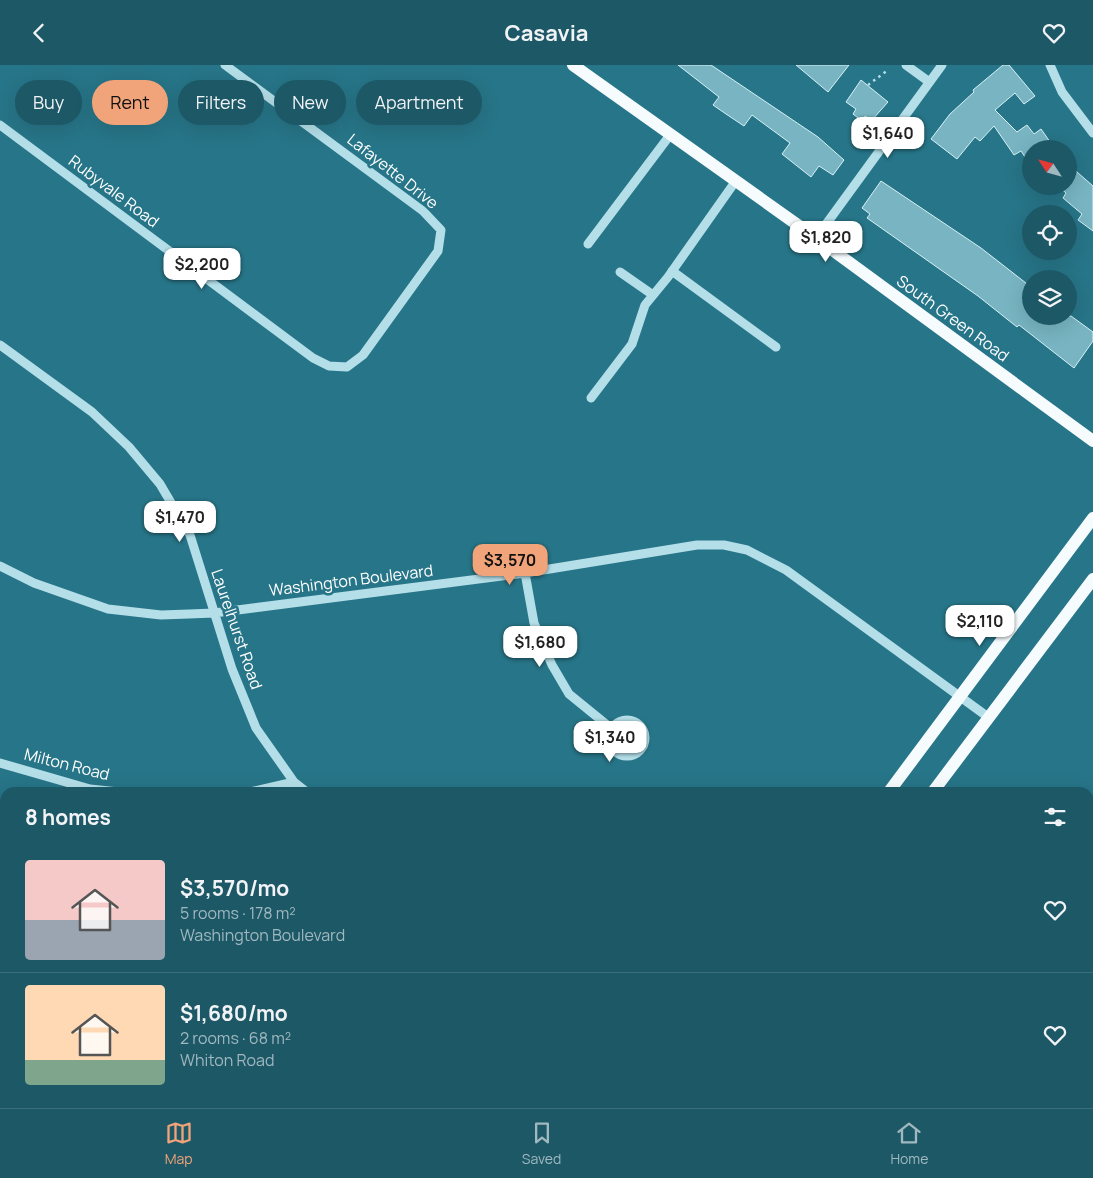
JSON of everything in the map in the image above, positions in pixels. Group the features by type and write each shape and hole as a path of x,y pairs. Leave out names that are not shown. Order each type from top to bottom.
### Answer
{"main road":[{"name":"South Green Road","path":"573,65 816,238 1093,441"},
{"path":"892,787 1093,518"},
{"path":"936,787 1093,579"}],"street":[{"name":"Lafayette Drive","path":"225,65 422,211 441,229 438,251 396,309"},
{"path":"906,65 928,81"},
{"path":"816,238 928,81 942,65"},
{"path":"1050,65 1062,92 1093,133"},
{"name":"Rubyvale Road","path":"0,125 313,358 329,366 347,367 363,355 396,309"},
{"path":"588,244 670,135"},
{"path":"591,398 632,344 645,305 736,182"},
{"path":"672,271 776,347"},
{"path":"620,272 653,295"},
{"name":"Laurelhurst Road","path":"0,345 92,412 129,447 160,483 190,535 232,669 256,727 294,782"},
{"name":"Washington Boulevard","path":"0,566 34,583 108,609 161,615 214,613 525,573 697,545 724,545 747,550 786,570 988,717"},
{"path":"525,573 534,623 552,665 569,694 612,729"},
{"path":"627,720 638,723 645,733 646,739 641,750 631,756 625,756 615,751 610,741 612,729 621,721 627,720"},
{"name":"Milton Road","path":"0,763 83,787"},
{"path":"272,787 294,782 300,787"}],"path":[{"path":"868,85 888,70"}],"building":[{"path":"678,65 711,65 818,137 844,160 833,175 819,166 811,177 782,154 790,143 752,115 744,126 713,105 719,97"},
{"path":"796,65 849,65 828,92"},
{"path":"1003,65 1009,65 1035,96 1024,104 1015,93 995,110 1017,132 1027,125 1034,134 1041,129 1049,140 1022,140 1022,152 1021,151 1014,155 994,126 980,141 975,137 957,159 931,139 950,114 974,92 973,90"},
{"path":"861,80 888,102 872,120 865,116 862,121 853,114 856,109 846,102"},
{"path":"1078,173 1093,186 1093,231 1078,220 1082,214 1077,210 1077,205 1071,205 1063,198 1065,195 1078,195"},
{"path":"881,181 981,248 1022,280 1022,325 1077,325 1077,320 1093,332 1093,341 1074,368 1019,325 1017,327 978,296 867,218 870,214 862,208"}]}
